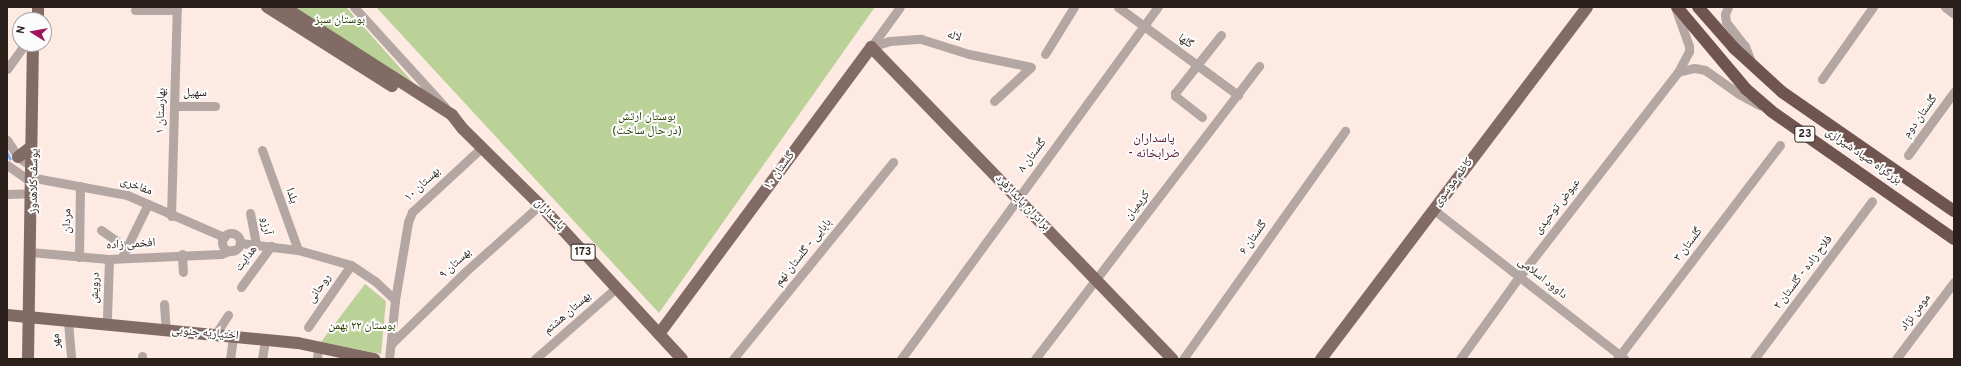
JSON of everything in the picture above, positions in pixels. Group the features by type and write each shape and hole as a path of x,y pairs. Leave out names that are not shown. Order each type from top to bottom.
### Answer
{"highway":[{"name":"بزرگراه صیاد شیرازی","path":"1676,7 1746,89 1771,111 1954,239"},
{"name":"بزرگراه صیاد شیرازی","path":"1698,7 1734,48 1782,92 1954,211"}],"main road":[{"name":"پاسداران","path":"267,7 447,121 462,128"},
{"name":"پاسداران","path":"284,7 452,115 481,148 540,205 682,359"},
{"name":"کاظم موسوی","path":"1321,359 1587,7"},
{"name":"برادران پایدارفرد","path":"871,47 1096,278 1172,359"},
{"name":"گلستان ۱۰","path":"659,334 871,47"},
{"name":"یوسف کلاهدوز","path":"32,318 31,148 34,132 33,52"},
{"name":"یوسف کلاهدوز","path":"32,180 38,52"},
{"path":"18,157 31,148"},
{"name":"اختیاریه جنوبی","path":"7,315 265,340 317,353 374,359"},
{"path":"28,359 32,318"},
{"path":"32,318 35,359"}],"street":[{"path":"354,7 452,115"},
{"name":"گلستان ۱۰","path":"871,47 900,7"},
{"path":"1045,54 1074,7"},
{"name":"گلها","path":"1118,7 1238,94"},
{"name":"گلستان ۸","path":"901,359 1017,198 1158,7"},
{"name":"عیوض توحیدی","path":"1460,359 1519,277 1678,72 1689,52 1689,46 1676,7"},
{"path":"1728,7 1725,14 1726,22 1745,46 1752,64"},
{"path":"1822,79 1873,7"},
{"path":"1945,7 1954,14"},
{"path":"135,10 177,9"},
{"name":"بهارستان ١","path":"171,216 177,9"},
{"path":"1202,117 1175,96 1221,35"},
{"name":"لاله","path":"871,47 889,41 921,39 969,54 1031,67 994,101"},
{"path":"7,69 19,52"},
{"name":"کریمیان","path":"1035,359 1259,66"},
{"path":"1678,72 1694,68 1705,70 1738,94 1771,111"},
{"name":"گلستان دوم","path":"1908,155 1954,92"},
{"name":"سهیل","path":"174,106 216,106"},
{"name":"گلستان ۶","path":"1183,359 1345,132"},
{"path":"7,140 32,180"},
{"name":"گلستان ۳","path":"1621,358 1780,144"},
{"name":"بهستان ١٠","path":"389,359 395,300 408,222 412,212 481,148"},
{"name":"یلدا","path":"262,150 298,250"},
{"name":"بابایی - گلستان نهم","path":"733,359 893,162"},
{"path":"7,165 32,180"},
{"path":"7,194 32,180"},
{"name":"مفاخری","path":"32,180 80,186 128,195 171,216 224,237"},
{"name":"مردان","path":"79,257 80,186"},
{"name":"فلاح زاده - گلستان ۲","path":"1754,359 1872,201"},
{"path":"122,257 148,204"},
{"name":"بهستان ٩","path":"391,344 465,272 540,205"},
{"name":"داوود اسلامی","path":"1434,210 1621,358"},
{"name":"آرزو","path":"250,213 256,244"},
{"path":"101,230 127,248"},
{"path":"240,243 234,233 228,233 224,237 225,248 232,250 240,243 272,246 298,250 351,265 376,282 395,300"},
{"name":"هدایت","path":"241,287 272,246"},
{"name":"افخمی زاده","path":"32,253 109,259 182,254 221,254 232,250"},
{"path":"182,254 183,272"},
{"name":"درویش","path":"107,317 109,259"},
{"name":"روحانی","path":"308,327 351,265"},
{"name":"مومن نژاد","path":"1896,359 1954,282"},
{"name":"بهستان هشتم","path":"535,359 617,287"},
{"path":"164,304 166,330"},
{"path":"215,335 228,315"},
{"name":"مهر","path":"68,322 71,359"},
{"path":"230,359 233,337"},
{"path":"262,359 265,340"}],"green space":[{"name":"بوستان سبز","path":"291,7 346,7 417,87"},
{"name":"بوستان ارتش (در حال ساخت)","path":"376,7 875,7 659,313"},
{"name":"بوستان ۲۲ بهمن","path":"365,284 386,301 381,354 321,342"}],"waterway":[{"path":"7,153 10,158"}],"district":[{"name":"پاسداران - ضرابخانه","path":"1154,148"}]}
